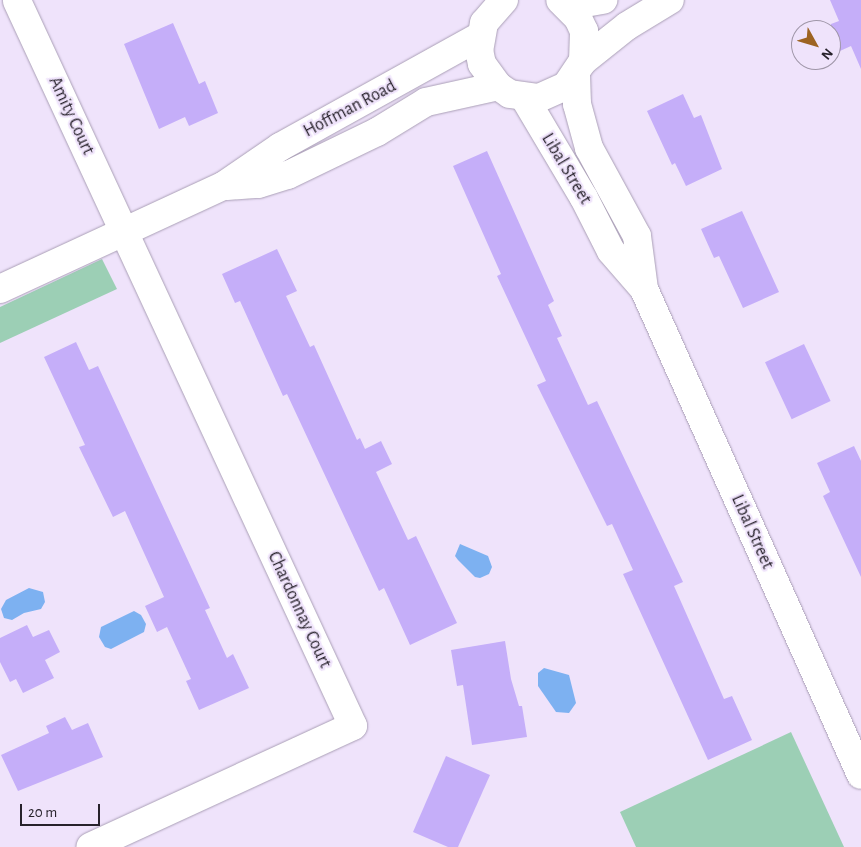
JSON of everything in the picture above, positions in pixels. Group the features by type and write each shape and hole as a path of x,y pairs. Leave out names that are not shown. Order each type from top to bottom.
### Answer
{"street":[{"name":"Amity Court","path":"16,0 126,231"},
{"path":"564,3 603,0"},
{"path":"495,4 480,36 482,64 498,86 524,97 553,94 627,26 670,0"},
{"name":"Libal Street","path":"564,3 584,31 577,104 589,148 637,236 644,289"},
{"name":"Hoffman Road","path":"0,289 223,186 280,148 480,36"},
{"name":"Hoffman Road","path":"223,186 258,184 288,175 363,140 426,102 498,86"},
{"name":"Libal Street","path":"524,97 584,198 612,251 644,289 861,775"},
{"name":"Chardonnay Court","path":"90,847 352,726 126,231"}],"green space":[{"path":"102,259 117,289 0,343 0,307"},
{"path":"791,732 844,847 636,847 620,812"}],"water":[{"path":"460,544 488,556 492,567 489,574 480,578 475,577 458,560 455,556"},
{"path":"29,588 43,592 45,602 41,609 24,613 12,620 4,618 1,609 6,600"},
{"path":"134,611 141,615 146,624 144,632 111,649 105,647 99,637 101,627"},
{"path":"544,668 569,675 576,703 569,713 556,712 538,686 538,673"}],"building":[{"path":"830,0 861,0 861,69 851,46 841,50 841,20 839,20"},
{"path":"173,23 199,84 205,81 218,113 189,126 185,117 159,129 124,44"},
{"path":"683,94 694,118 701,115 722,169 686,186 675,163 672,165 647,111"},
{"path":"487,151 554,301 548,305 562,336 557,338 588,405 597,401 683,582 674,586 724,699 732,696 752,740 708,760 623,574 633,570 612,524 607,526 537,385 546,381 497,276 501,274 453,166"},
{"path":"742,211 779,292 743,308 719,256 714,258 701,229"},
{"path":"277,249 297,291 286,296 310,347 314,345 357,440 360,438 365,449 381,441 392,464 376,472 408,540 416,536 457,623 410,645 384,588 379,591 287,394 283,396 240,301 235,303 222,274"},
{"path":"76,342 89,370 98,366 210,608 205,610 227,658 233,654 249,688 199,710 186,681 191,679 167,627 157,632 145,606 164,597 125,511 113,517 79,447 85,445 44,357"},
{"path":"804,344 831,401 792,419 765,362"},
{"path":"854,446 861,461 861,577 823,496 830,492 817,463"},
{"path":"27,625 33,637 49,630 60,652 45,660 54,678 23,693 16,679 10,682 0,662 0,638"},
{"path":"505,641 511,679 519,706 522,706 527,737 472,745 463,685 457,686 451,650"},
{"path":"65,717 72,730 88,723 103,757 18,791 1,755 49,733 46,726"},
{"path":"446,756 490,775 458,847 448,847 413,832"}]}
